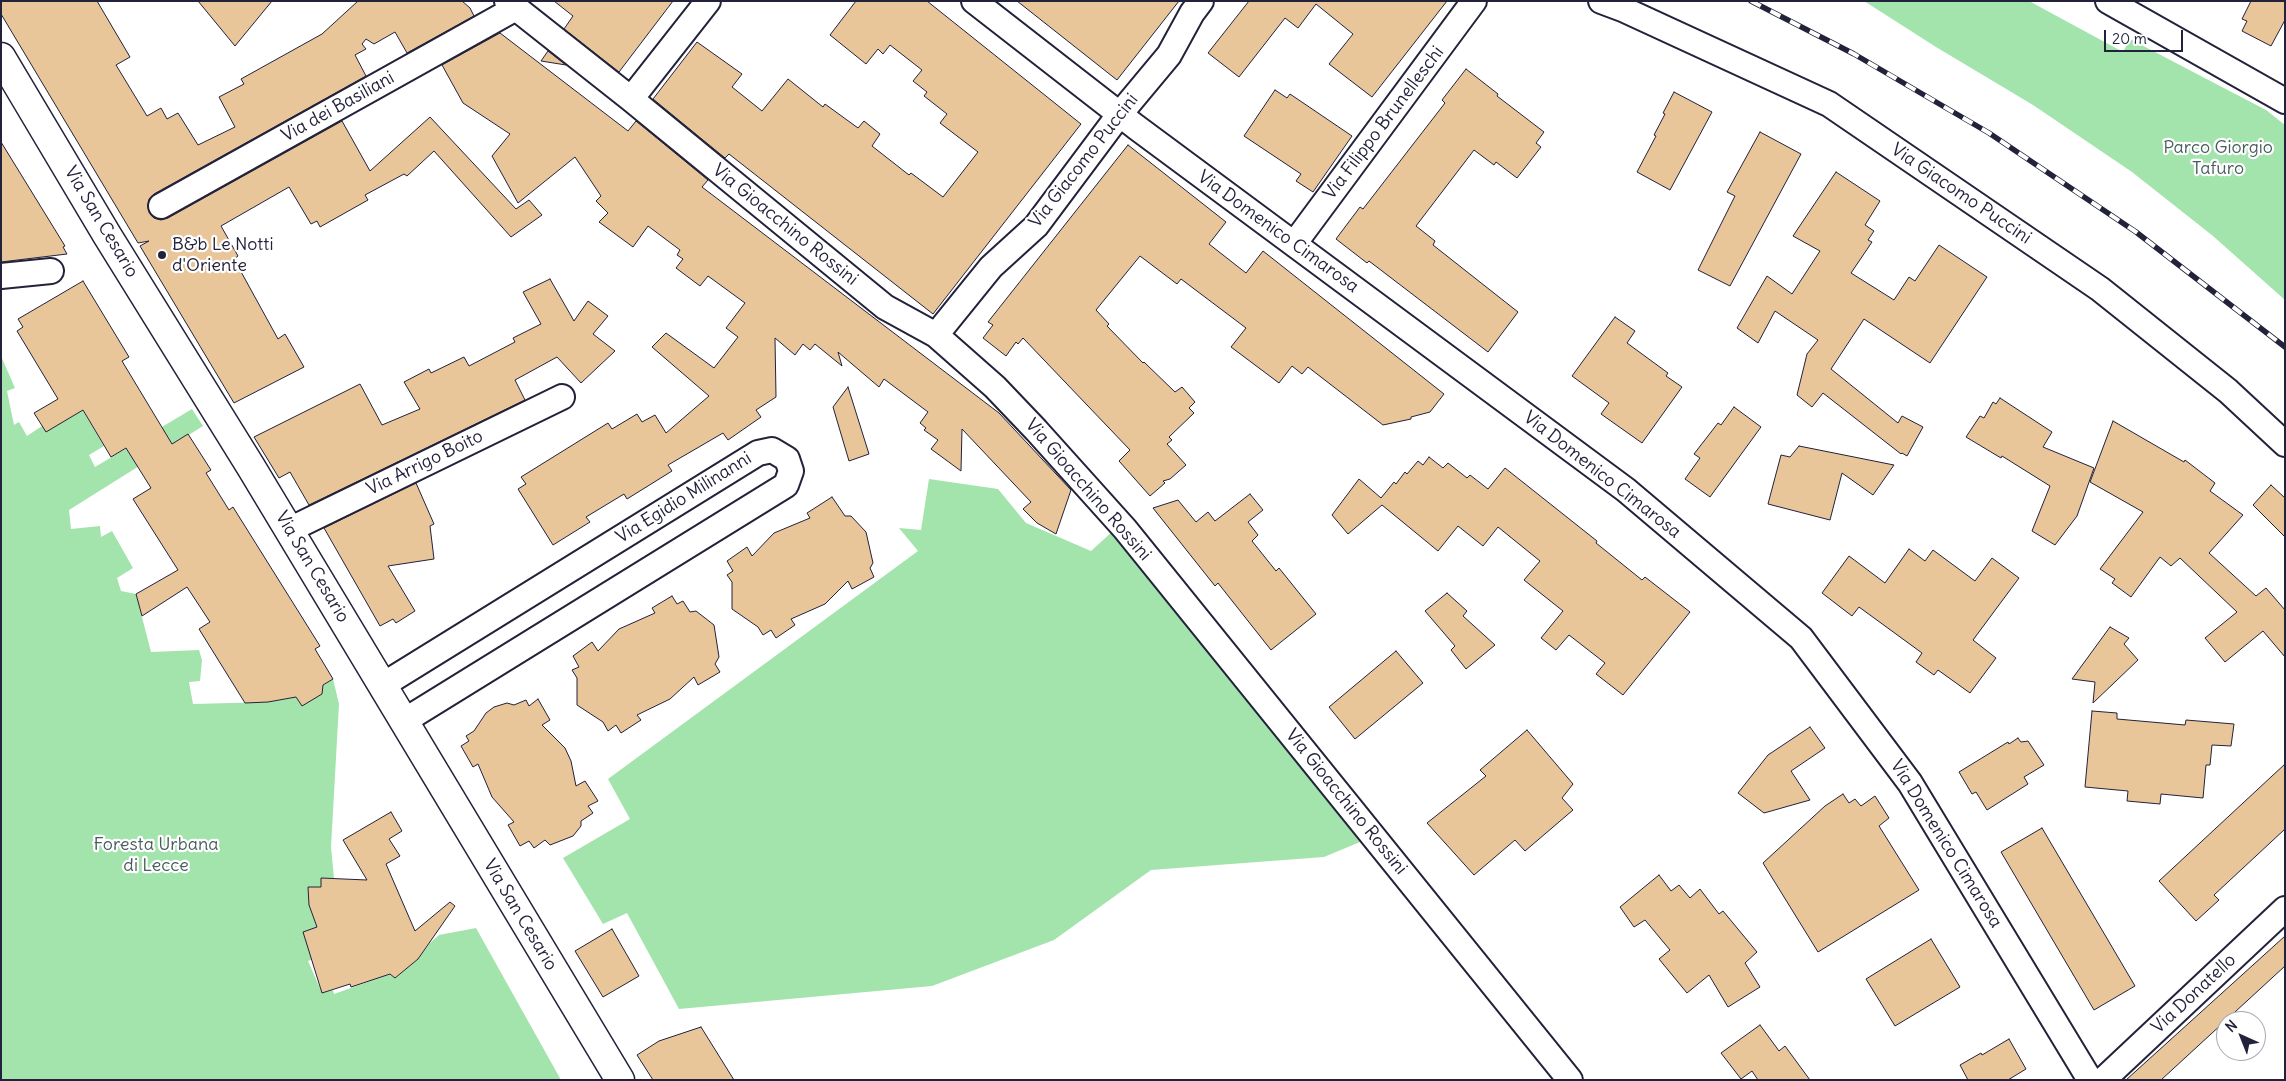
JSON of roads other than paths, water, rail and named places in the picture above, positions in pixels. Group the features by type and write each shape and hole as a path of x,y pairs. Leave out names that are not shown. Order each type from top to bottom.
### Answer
{"main road":[{"name":"Via San Cesario","path":"1,57 107,235 289,530 620,1080"}],"street":[{"path":"631,99 708,1"},
{"name":"Via Domenico Cimarosa","path":"974,1 1119,114 1626,490 1801,638 1910,782 2090,1080"},
{"name":"Via Giacomo Puccini","path":"936,334 991,267 1036,226 1119,114 1169,55 1201,1"},
{"name":"Via Filippo Brunelleschi","path":"1294,244 1474,1"},
{"name":"Via Giacomo Puccini","path":"1601,1 1625,10 1829,104 2100,289 2228,391 2285,444"},
{"path":"2108,1 2285,101"},
{"name":"Via Gioacchino Rossini","path":"512,5 631,99 884,307 936,334 994,386 1125,529 1570,1080"},
{"name":"Via dei Basiliani","path":"161,206 512,5"},
{"path":"1,276 51,271"},
{"name":"Via Arrigo Boito","path":"289,530 562,397"},
{"name":"Via Egidio Milinanni","path":"382,685 758,453 772,450 786,459 791,471 786,485 404,721"},
{"name":"Via Donatello","path":"2103,1080 2285,909"}],"railway":[{"path":"1751,1 1854,54 1989,133 2136,232 2285,347"}],"place":[{"name":"B&b Le Notti d'Oriente","path":"162,255"}],"park label":[{"name":"Parco Giorgio Tafuro","path":"2218,158"},
{"name":"Foresta Urbana di Lecce","path":"156,855"}]}
